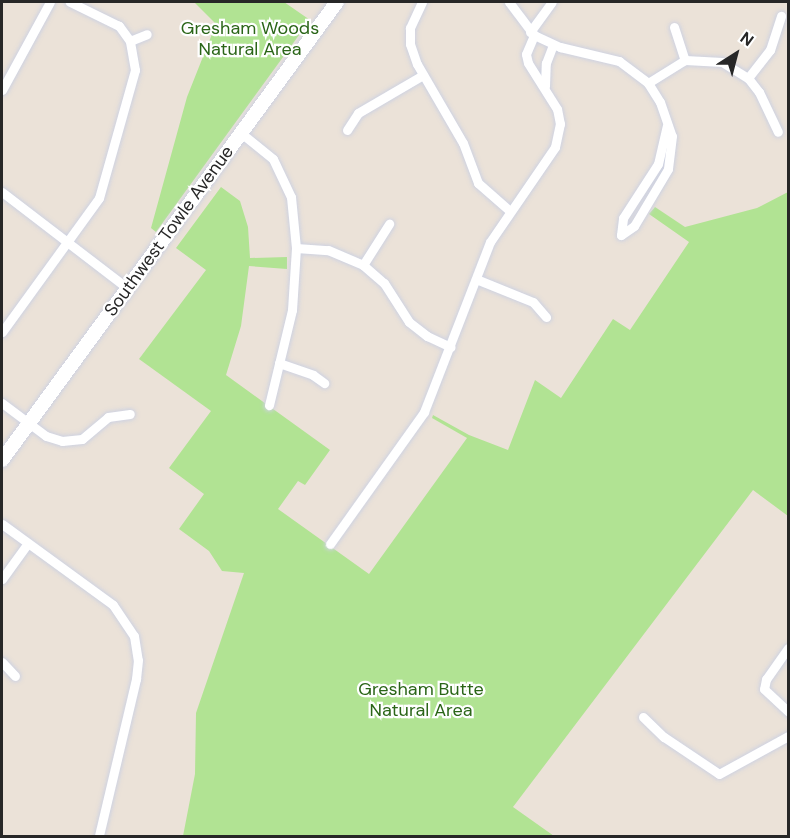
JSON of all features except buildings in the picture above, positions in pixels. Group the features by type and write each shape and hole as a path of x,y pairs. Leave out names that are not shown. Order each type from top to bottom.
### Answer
{"main road":[{"name":"Southwest Towle Avenue","path":"2,460 337,2"}],"street":[{"path":"2,90 50,2"},
{"path":"2,330 68,243 103,188 135,70 130,41 119,26 70,2"},
{"path":"422,2 411,20 410,39 423,75 463,143 478,183 510,211"},
{"path":"509,2 532,33 553,45 607,56 648,83 660,102 667,126 672,146 664,179 634,226 621,235 623,218 658,164 667,126"},
{"path":"330,544 419,420 451,347 490,242 556,141 560,117 545,86 528,63 526,54 532,33 552,2"},
{"path":"747,78 770,50 781,16"},
{"path":"674,27 685,60"},
{"path":"130,41 147,34"},
{"path":"545,86 546,63 553,45"},
{"path":"648,83 685,60 722,62 747,78 759,92 778,132"},
{"path":"347,130 358,113 423,75"},
{"path":"240,133 266,152 284,177 291,197 296,248 292,310 268,405"},
{"path":"2,192 127,288"},
{"path":"363,265 389,224"},
{"path":"296,248 328,250 363,265 384,283 413,326 451,347"},
{"path":"476,279 533,302 546,317"},
{"path":"279,363 313,375 324,383"},
{"path":"2,404 54,440 74,441 89,434 108,417 130,414"},
{"path":"2,524 113,605 130,628 136,646 136,680 99,837"},
{"path":"2,579 28,543"},
{"path":"789,648 766,679 764,689 789,711"},
{"path":"2,662 15,676"},
{"path":"643,717 664,737 719,774 789,736"}],"green space":[{"name":"Gresham Woods Natural Area","path":"194,2 284,2 310,20 156,232 151,228 187,97 216,24"},
{"name":"Gresham Butte Natural Area","path":"221,187 240,201 248,227 250,258 287,257 287,269 249,266 241,326 226,375 330,450 305,485 298,481 278,509 369,574 467,438 432,418 433,415 469,435 508,450 535,380 561,398 613,319 630,330 689,242 649,214 655,207 685,227 757,208 788,192 788,516 753,490 513,807 554,836 183,836 195,774 196,713 244,573 222,571 209,551 179,529 204,494 169,468 211,411 139,359 206,270 176,248"}]}
